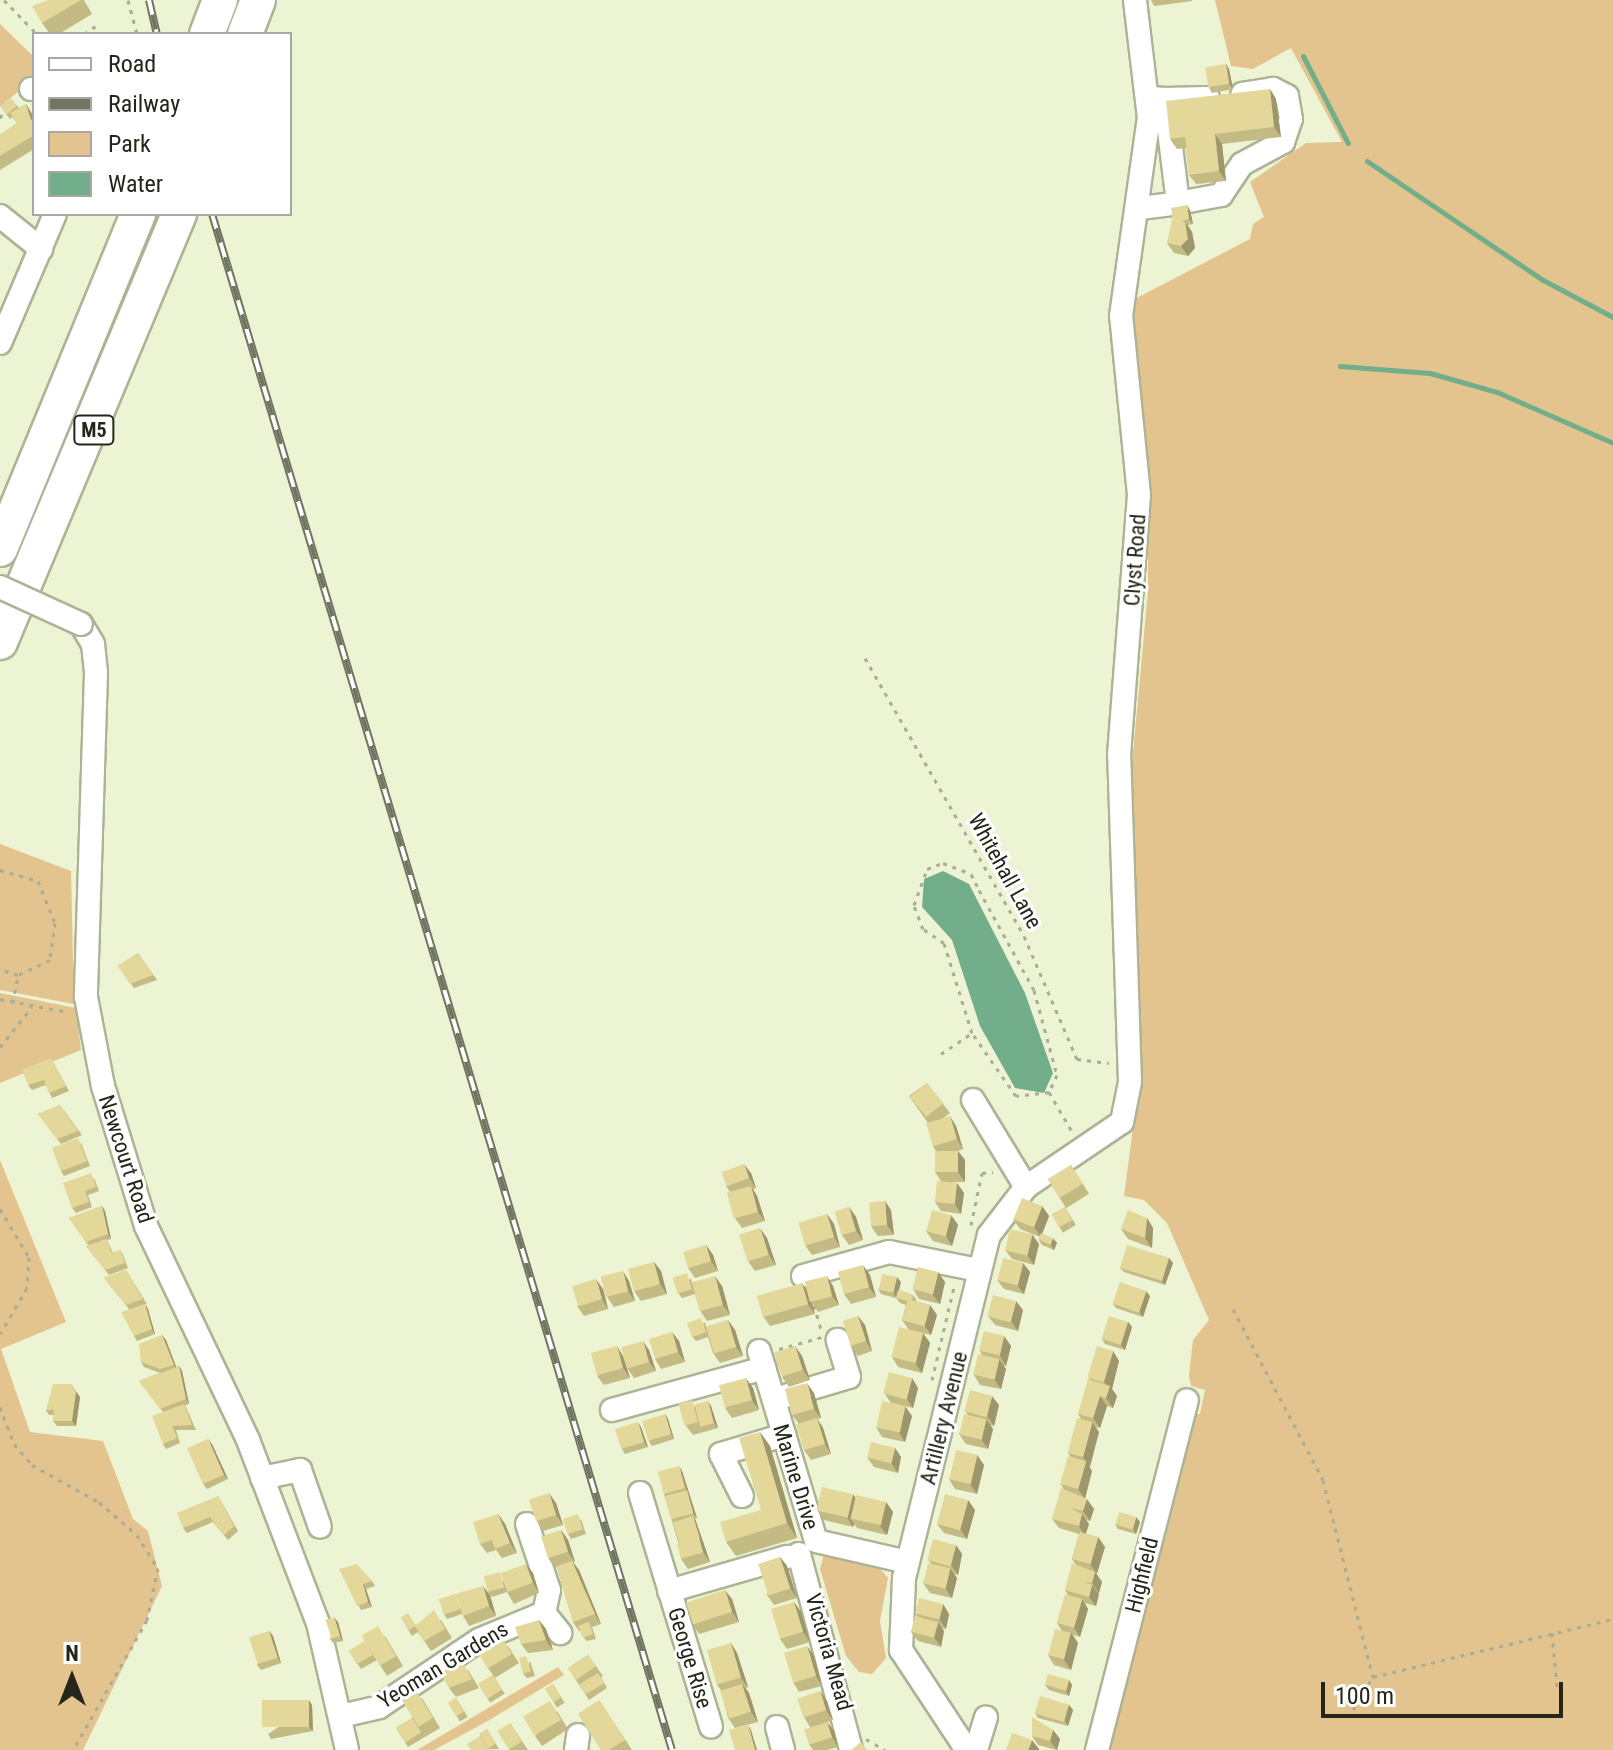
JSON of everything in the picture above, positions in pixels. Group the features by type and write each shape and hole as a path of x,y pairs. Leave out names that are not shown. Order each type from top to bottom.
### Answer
{"highway":[{"path":"208,32 220,0"},
{"path":"246,32 258,0"},
{"name":"M5","path":"0,549 137,216"},
{"name":"M5","path":"0,642 178,216"}],"street":[{"name":"Clyst Road","path":"1122,1122 1130,1061 1119,755 1139,495 1121,316 1157,98 1135,0"},
{"path":"1140,208 1178,203 1227,191 1242,164 1283,142 1290,104 1273,89 1157,98 1178,203"},
{"path":"0,216 41,249"},
{"path":"0,343 54,216"},
{"name":"Newcourt Road","path":"0,587 81,624 93,644 96,673 82,1001 103,1086 146,1226 262,1478 318,1623 347,1750"},
{"path":"973,1100 1026,1187"},
{"name":"Artillery Avenue","path":"976,1750 963,1744 901,1650 898,1606 908,1562 989,1235 1026,1187 1122,1122"},
{"path":"804,1275 889,1252 978,1270"},
{"path":"773,1399 849,1377 831,1338"},
{"path":"612,1410 761,1358"},
{"name":"Marine Drive","path":"761,1358 784,1435 808,1548 908,1562"},
{"name":"Highfield","path":"1097,1750 1187,1400"},
{"path":"742,1496 721,1454 784,1435"},
{"path":"262,1478 300,1470 320,1527"},
{"name":"George Rise","path":"640,1493 711,1726"},
{"path":"527,1524 546,1579 544,1613 560,1633"},
{"name":"George Rise","path":"669,1591 808,1548"},
{"name":"Victoria Mead","path":"808,1548 853,1745"},
{"name":"Yeoman Gardens","path":"341,1716 379,1707 479,1640 544,1613"},
{"path":"976,1750 986,1718"},
{"path":"777,1727 783,1750"}],"path":[{"path":"4,0 35,32"},
{"path":"128,0 136,32"},
{"path":"87,32 96,26"},
{"path":"0,118 32,89"},
{"name":"Whitehall Lane","path":"865,658 1024,936 1077,1059 1130,1061"},
{"path":"943,863 971,874 1034,990 1057,1075 1049,1092 1016,1096 972,1033 944,943 923,929 914,905 916,882 943,863"},
{"path":"0,870 38,881 55,923 50,960 18,975 0,969"},
{"path":"13,1003 18,975"},
{"path":"0,999 32,1007 82,1001"},
{"path":"0,1047 32,1007"},
{"path":"941,1054 972,1033"},
{"path":"1049,1092 1084,1150"},
{"path":"0,1209 29,1257 27,1288 0,1334"},
{"path":"761,1358 831,1338 804,1275"},
{"path":"1233,1309 1323,1480 1373,1677"},
{"path":"0,1407 14,1444 32,1465 99,1502 137,1535 158,1568 147,1620 73,1750"},
{"path":"1353,1710 1373,1677 1613,1619"},
{"path":"1552,1633 1557,1687"},
{"path":"853,1745 874,1739 885,1750"}],"green space":[{"path":"1215,0 1613,0 1613,1750 1102,1750 1192,1414 1200,1414 1205,1390 1191,1386 1189,1376 1193,1340 1209,1320 1167,1223 1144,1200 1124,1196 1139,1083 1131,775 1148,591 1148,486 1129,302 1250,239 1253,224 1264,217 1250,182 1306,143 1342,142 1291,48 1253,69 1231,66"},
{"path":"0,24 32,55 32,85 27,84 0,107"},
{"path":"0,844 71,871 74,1004 0,990"},
{"path":"0,993 76,1008 81,1050 0,1083"},
{"path":"0,1160 66,1322 1,1349 30,1432 103,1441 133,1519 148,1531 162,1586 83,1750 0,1750"},
{"path":"824,1554 879,1567 888,1578 880,1621 886,1658 872,1674 859,1672 846,1656 820,1569"},
{"path":"558,1667 564,1675 486,1722 434,1750 417,1750"}],"water":[{"path":"943,871 969,884 1025,993 1053,1073 1044,1093 1015,1088 980,1026 952,940 922,907 924,879"}],"building":[{"path":"48,0 81,0 42,23 32,6"},
{"path":"1226,64 1229,84 1208,87 1205,67"},
{"path":"1270,89 1274,127 1215,134 1219,171 1189,175 1185,137 1170,139 1166,101"},
{"path":"11,99 17,106 7,114 1,108"},
{"path":"26,104 32,119 32,136 0,156 0,135 17,123 10,113"},
{"path":"1187,205 1189,219 1173,219 1171,208"},
{"path":"1172,219 1185,222 1188,239 1181,246 1167,243"},
{"path":"138,953 153,975 130,984 118,966"},
{"path":"51,1058 66,1086 49,1093 44,1080 28,1085 22,1070"},
{"path":"927,1083 943,1103 926,1117 910,1097"},
{"path":"60,1105 78,1131 57,1139 38,1114"},
{"path":"950,1116 957,1139 933,1146 926,1123"},
{"path":"78,1138 87,1161 61,1171 52,1148"},
{"path":"935,1151 958,1151 958,1172 935,1172"},
{"path":"744,1164 749,1178 727,1186 721,1172"},
{"path":"1071,1165 1083,1184 1060,1198 1048,1179"},
{"path":"91,1173 96,1187 85,1191 89,1202 72,1208 63,1183"},
{"path":"937,1181 957,1183 955,1204 935,1202"},
{"path":"751,1186 758,1212 734,1219 727,1192"},
{"path":"1022,1198 1042,1206 1034,1228 1013,1219"},
{"path":"885,1201 887,1225 871,1226 869,1202"},
{"path":"102,1206 108,1234 86,1242 69,1218"},
{"path":"849,1207 856,1231 841,1235 835,1211"},
{"path":"1065,1207 1072,1220 1059,1227 1052,1214"},
{"path":"932,1210 951,1215 946,1236 926,1231"},
{"path":"1128,1210 1147,1218 1145,1238 1121,1229"},
{"path":"827,1214 834,1237 805,1246 798,1223"},
{"path":"760,1228 769,1255 748,1261 739,1235"},
{"path":"1010,1229 1032,1234 1027,1256 1005,1250"},
{"path":"1041,1233 1053,1238 1050,1245 1038,1239"},
{"path":"106,1239 112,1253 120,1250 125,1263 105,1270 86,1246"},
{"path":"706,1245 711,1261 688,1268 683,1252"},
{"path":"1127,1245 1169,1258 1162,1281 1120,1268"},
{"path":"1003,1258 1023,1263 1018,1285 997,1280"},
{"path":"654,1262 660,1284 634,1291 628,1269"},
{"path":"863,1265 869,1287 844,1294 838,1272"},
{"path":"918,1267 938,1272 933,1294 912,1289"},
{"path":"126,1270 143,1299 126,1305 104,1278"},
{"path":"623,1271 628,1291 606,1297 601,1277"},
{"path":"687,1273 692,1289 678,1294 673,1277"},
{"path":"882,1274 897,1277 894,1293 879,1290"},
{"path":"715,1276 723,1305 700,1311 692,1282"},
{"path":"827,1276 832,1296 810,1302 805,1282"},
{"path":"596,1279 602,1299 578,1306 572,1286"},
{"path":"1120,1282 1146,1291 1139,1313 1113,1304"},
{"path":"802,1283 808,1304 763,1317 757,1296"},
{"path":"898,1290 913,1295 912,1300 896,1298"},
{"path":"993,1295 1016,1301 1010,1322 987,1316"},
{"path":"908,1299 930,1305 925,1326 902,1320"},
{"path":"145,1304 152,1329 134,1336 121,1312"},
{"path":"858,1316 866,1341 851,1346 843,1321"},
{"path":"1109,1316 1128,1322 1121,1345 1102,1339"},
{"path":"701,1318 706,1332 692,1337 687,1323"},
{"path":"728,1320 736,1347 714,1354 706,1327"},
{"path":"899,1327 923,1333 916,1363 892,1357"},
{"path":"984,1331 1004,1336 1000,1355 979,1350"},
{"path":"672,1332 678,1352 655,1359 649,1339"},
{"path":"162,1335 174,1365 160,1369 141,1362 139,1344"},
{"path":"643,1341 649,1362 627,1368 621,1347"},
{"path":"617,1346 623,1368 597,1375 591,1353"},
{"path":"795,1346 803,1370 782,1377 774,1353"},
{"path":"1097,1346 1113,1351 1104,1383 1087,1378"},
{"path":"978,1354 999,1359 995,1379 973,1374"},
{"path":"179,1366 186,1399 160,1409 139,1381"},
{"path":"889,1372 912,1378 906,1399 883,1393"},
{"path":"746,1378 752,1400 725,1407 719,1385"},
{"path":"1088,1379 1110,1386 1106,1398 1100,1396 1093,1418 1078,1414"},
{"path":"807,1383 814,1409 792,1415 785,1389"},
{"path":"53,1384 71,1384 76,1392 72,1421 53,1421 54,1410 46,1410"},
{"path":"970,1390 992,1396 987,1417 964,1411"},
{"path":"692,1400 698,1422 684,1426 678,1404"},
{"path":"708,1401 714,1423 700,1427 694,1405"},
{"path":"882,1401 905,1406 900,1432 876,1427"},
{"path":"184,1404 192,1425 172,1426 177,1438 163,1444 152,1416"},
{"path":"665,1414 671,1434 648,1441 642,1421"},
{"path":"964,1414 986,1419 982,1440 959,1434"},
{"path":"817,1418 825,1444 804,1450 796,1424"},
{"path":"1077,1418 1092,1422 1083,1457 1068,1453"},
{"path":"638,1422 644,1442 621,1449 615,1429"},
{"path":"760,1432 787,1523 726,1542 720,1522 761,1510 739,1438"},
{"path":"208,1439 224,1475 203,1484 187,1448"},
{"path":"871,1442 895,1448 891,1464 867,1458"},
{"path":"956,1450 977,1455 971,1484 949,1479"},
{"path":"1068,1456 1086,1461 1078,1489 1060,1484"},
{"path":"679,1466 685,1488 664,1494 658,1472"},
{"path":"822,1487 853,1494 848,1518 817,1510"},
{"path":"1061,1488 1087,1499 1083,1511 1071,1508 1082,1514 1079,1526 1052,1519"},
{"path":"687,1490 693,1513 671,1519 665,1496"},
{"path":"549,1493 556,1515 536,1521 529,1499"},
{"path":"945,1494 968,1500 960,1530 937,1524"},
{"path":"856,1495 886,1502 881,1525 851,1518"},
{"path":"218,1496 234,1526 224,1535 210,1517 183,1528 177,1513"},
{"path":"1119,1512 1136,1517 1133,1529 1115,1524"},
{"path":"498,1514 510,1543 495,1549 492,1540 480,1544 473,1522"},
{"path":"578,1514 583,1529 568,1534 563,1519"},
{"path":"693,1516 700,1539 680,1545 673,1522"},
{"path":"561,1530 568,1552 548,1558 541,1536"},
{"path":"1080,1532 1098,1537 1091,1564 1072,1559"},
{"path":"699,1538 703,1552 681,1559 677,1544"},
{"path":"933,1539 956,1545 950,1566 927,1560"},
{"path":"780,1557 790,1588 768,1595 758,1564"},
{"path":"572,1561 595,1614 573,1622 557,1566"},
{"path":"928,1563 950,1568 946,1589 923,1583"},
{"path":"1072,1563 1095,1572 1092,1583 1083,1581 1092,1585 1089,1597 1065,1590"},
{"path":"357,1564 372,1581 363,1584 368,1602 357,1606 339,1569"},
{"path":"526,1564 533,1583 507,1592 501,1573"},
{"path":"500,1572 504,1587 488,1592 484,1576"},
{"path":"483,1586 489,1606 463,1616 455,1594"},
{"path":"725,1590 732,1612 693,1625 686,1603"},
{"path":"455,1594 460,1609 444,1614 439,1599"},
{"path":"1065,1594 1082,1599 1074,1628 1057,1623"},
{"path":"919,1598 943,1604 939,1620 915,1614"},
{"path":"794,1602 803,1632 780,1639 771,1609"},
{"path":"434,1610 445,1629 424,1641 415,1626"},
{"path":"408,1613 416,1626 409,1630 401,1617"},
{"path":"915,1616 938,1622 934,1638 911,1631"},
{"path":"334,1617 340,1636 332,1639 325,1620"},
{"path":"539,1620 546,1640 521,1644 515,1627"},
{"path":"589,1622 593,1634 583,1638 579,1625"},
{"path":"378,1626 396,1656 380,1666 362,1636"},
{"path":"1055,1629 1071,1633 1064,1659 1048,1655"},
{"path":"269,1631 278,1658 258,1664 249,1637"},
{"path":"501,1636 512,1654 488,1668 477,1650"},
{"path":"365,1641 373,1655 357,1664 349,1650"},
{"path":"731,1643 741,1678 717,1684 707,1650"},
{"path":"807,1646 816,1676 793,1683 784,1653"},
{"path":"588,1655 596,1667 576,1680 568,1668"},
{"path":"526,1656 531,1671 523,1674 519,1658"},
{"path":"461,1660 472,1679 449,1688 440,1673"},
{"path":"598,1673 604,1683 585,1695 579,1684"},
{"path":"1048,1674 1069,1680 1066,1691 1045,1685"},
{"path":"493,1675 502,1689 488,1699 479,1684"},
{"path":"553,1684 561,1698 553,1702 545,1688"},
{"path":"742,1684 751,1712 729,1719 720,1691"},
{"path":"415,1689 433,1718 419,1727 401,1698"},
{"path":"820,1691 826,1710 803,1717 797,1698"},
{"path":"1040,1696 1069,1705 1063,1722 1035,1713"},
{"path":"456,1698 464,1712 456,1716 448,1702"},
{"path":"262,1700 309,1700 309,1727 262,1727"},
{"path":"599,1700 625,1740 609,1750 601,1750 578,1714"},
{"path":"550,1701 561,1720 534,1736 523,1716"},
{"path":"1032,1717 1053,1730 1050,1741 1032,1736"},
{"path":"412,1718 421,1732 405,1743 396,1728"},
{"path":"827,1722 832,1737 809,1745 804,1729"},
{"path":"510,1723 522,1742 509,1750 497,1731"},
{"path":"748,1725 755,1750 735,1750 729,1730"},
{"path":"487,1729 496,1744 488,1748 479,1734"},
{"path":"1012,1733 1032,1740 1028,1750 1006,1750"},
{"path":"480,1736 489,1750 471,1750 467,1744"},
{"path":"861,1742 867,1750 851,1750"}],"waterway":[{"path":"1303,56 1348,143"},
{"path":"1367,161 1543,280 1613,317"},
{"path":"1340,366 1430,373 1497,392 1613,443"}],"railway":[{"path":"149,0 157,32"},
{"path":"213,216 672,1750"}]}
